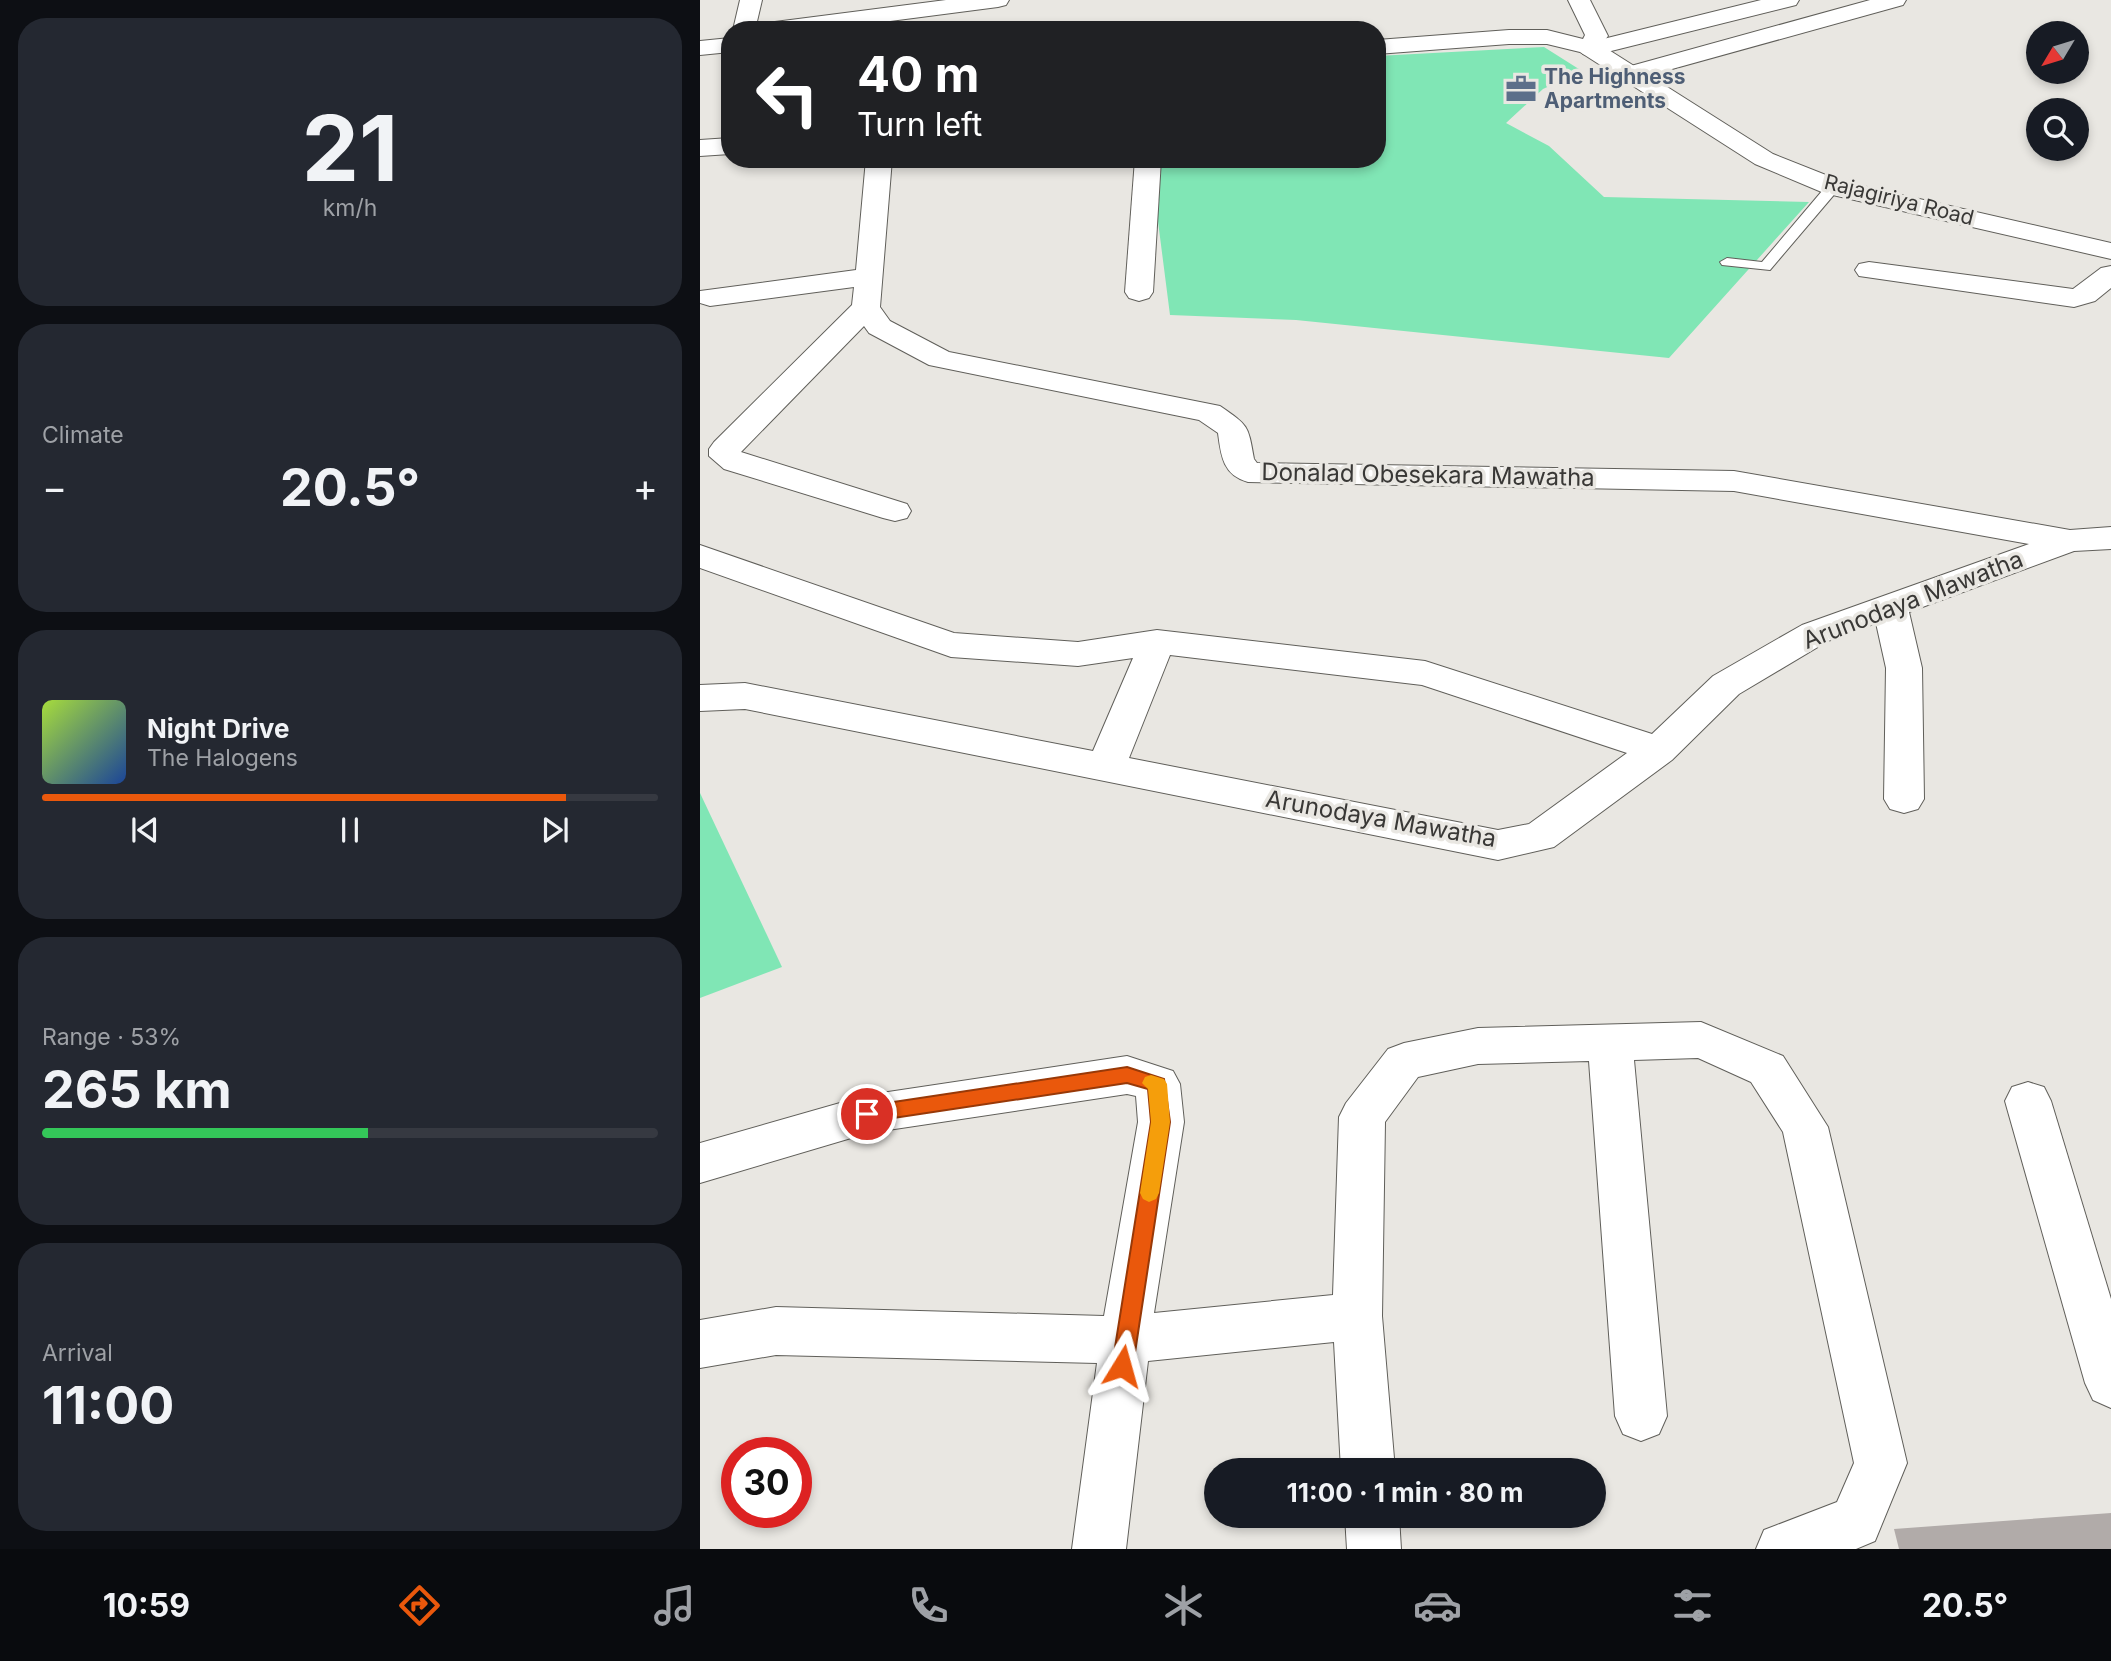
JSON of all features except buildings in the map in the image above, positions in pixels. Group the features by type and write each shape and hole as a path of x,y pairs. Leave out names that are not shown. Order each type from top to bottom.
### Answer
{"street":[{"path":"746,21 751,0"},
{"path":"836,21 998,0"},
{"path":"1579,0 1597,36 1589,48"},
{"path":"1589,48 1788,0"},
{"path":"1628,74 1895,0"},
{"name":"Rajagiriya Road","path":"1386,46 1509,37 1547,37 1589,48 1764,159 1833,187 2111,251"},
{"path":"700,48 721,46"},
{"path":"700,148 721,147"},
{"path":"878,168 866,307 725,449 725,456 735,462 895,511"},
{"path":"1139,292 1147,168"},
{"path":"1869,270 2074,298 2085,295 2111,274"},
{"path":"710,297 870,277"},
{"name":"Donalad Obesekara Mawatha","path":"866,307 879,327 940,359 1209,413 1233,429 1238,462 1248,472 1734,481 2070,541 2111,538"},
{"name":"Arunodaya Mawatha","path":"700,698 745,696 1498,845 1540,837 1659,750 1726,685 1815,633 2070,541"},
{"path":"703,563 951,646 1078,654 1157,642 1425,673 1659,750"},
{"path":"1890,605 1905,668 1904,799"},
{"path":"1106,766 1157,642"},
{"path":"1367,1458 1357,1316 1362,1117 1404,1062 1478,1046 1701,1040 1767,1069 1805,1127 1881,1463 1856,1522 1783,1549"},
{"path":"1610,1042 1641,1416"},
{"path":"700,1163 867,1114 1127,1075 1157,1084 1161,1122 1125,1340 1099,1549"},
{"path":"2028,1101 2111,1383"},
{"path":"700,1344 776,1331 1125,1340 1357,1316"},
{"path":"1373,1528 1374,1549"}],"lane":[{"path":"1727,262 1765,267 1833,187"}],"green space":[{"path":"1544,47 1582,71 1543,89 1506,123 1549,146 1604,197 1809,202 1669,358 1296,320 1170,315 1151,168 1386,168 1386,56"},
{"path":"700,793 782,967 700,998"}],"slow traffic":[{"path":"1149,1193 1161,1122 1157,1084 1151,1083"}],"place":[{"name":"The Highness Apartments","path":"1521,89"}],"route":[{"path":"867,1114 1127,1075 1157,1084 1161,1122 1122,1366"}]}
